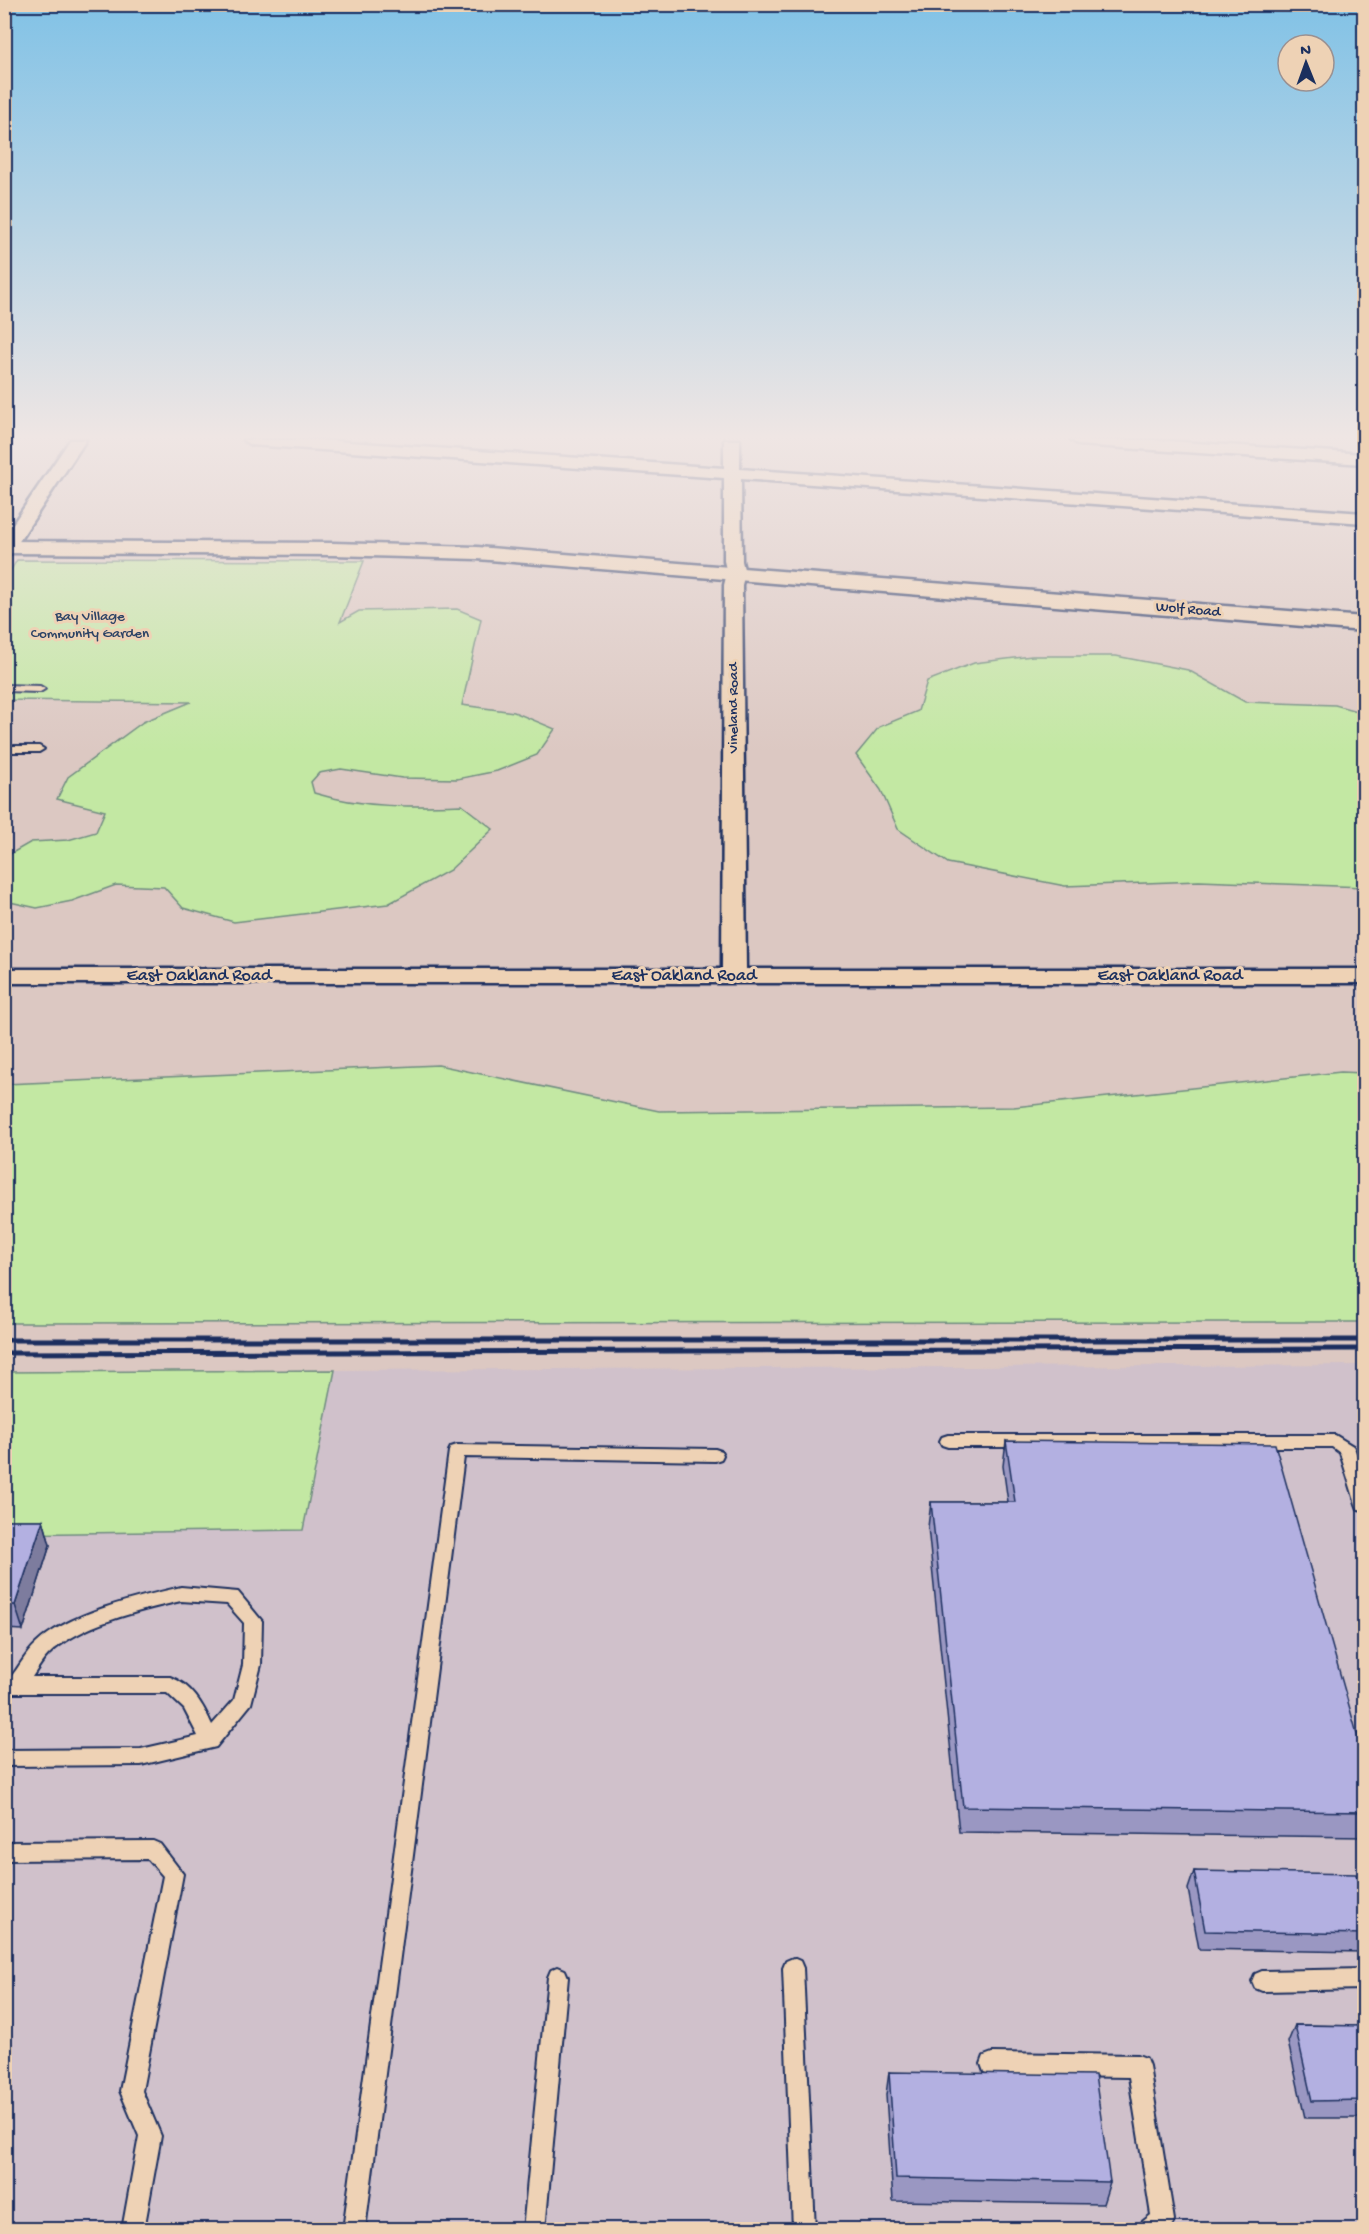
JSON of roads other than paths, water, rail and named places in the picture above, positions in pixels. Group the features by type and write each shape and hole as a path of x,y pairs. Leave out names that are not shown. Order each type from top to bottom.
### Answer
{"street":[{"name":"Vineland Road","path":"733,544 736,573 733,585 734,976"},
{"name":"Wolf Road","path":"5,548 406,551 548,558 1365,624"},
{"name":"East Oakland Road","path":"4,976 1365,976"}],"lane":[{"path":"4,688 40,689"},
{"path":"4,749 39,749"},
{"path":"948,1441 1335,1441 1347,1450 1365,1504"},
{"path":"354,2229 457,1451 715,1455"},
{"path":"4,1758 141,1757 209,1741 242,1704 252,1665 253,1621 232,1597 181,1594 138,1604 75,1627 42,1649 10,1685"},
{"path":"10,1685 170,1685 187,1696 199,1716 209,1741"},
{"path":"4,1851 153,1850 173,1874 131,2091 150,2136 133,2229"},
{"path":"793,1968 804,2229"},
{"path":"534,2229 558,1977"},
{"path":"1262,1981 1365,1979"},
{"path":"992,2064 1138,2066 1163,2220 1150,2229"}],"railway":[{"path":"4,1340 1364,1340"},
{"path":"4,1353 1364,1349"}],"park label":[{"name":"Bay Village Community Garden","path":"90,626"}]}
